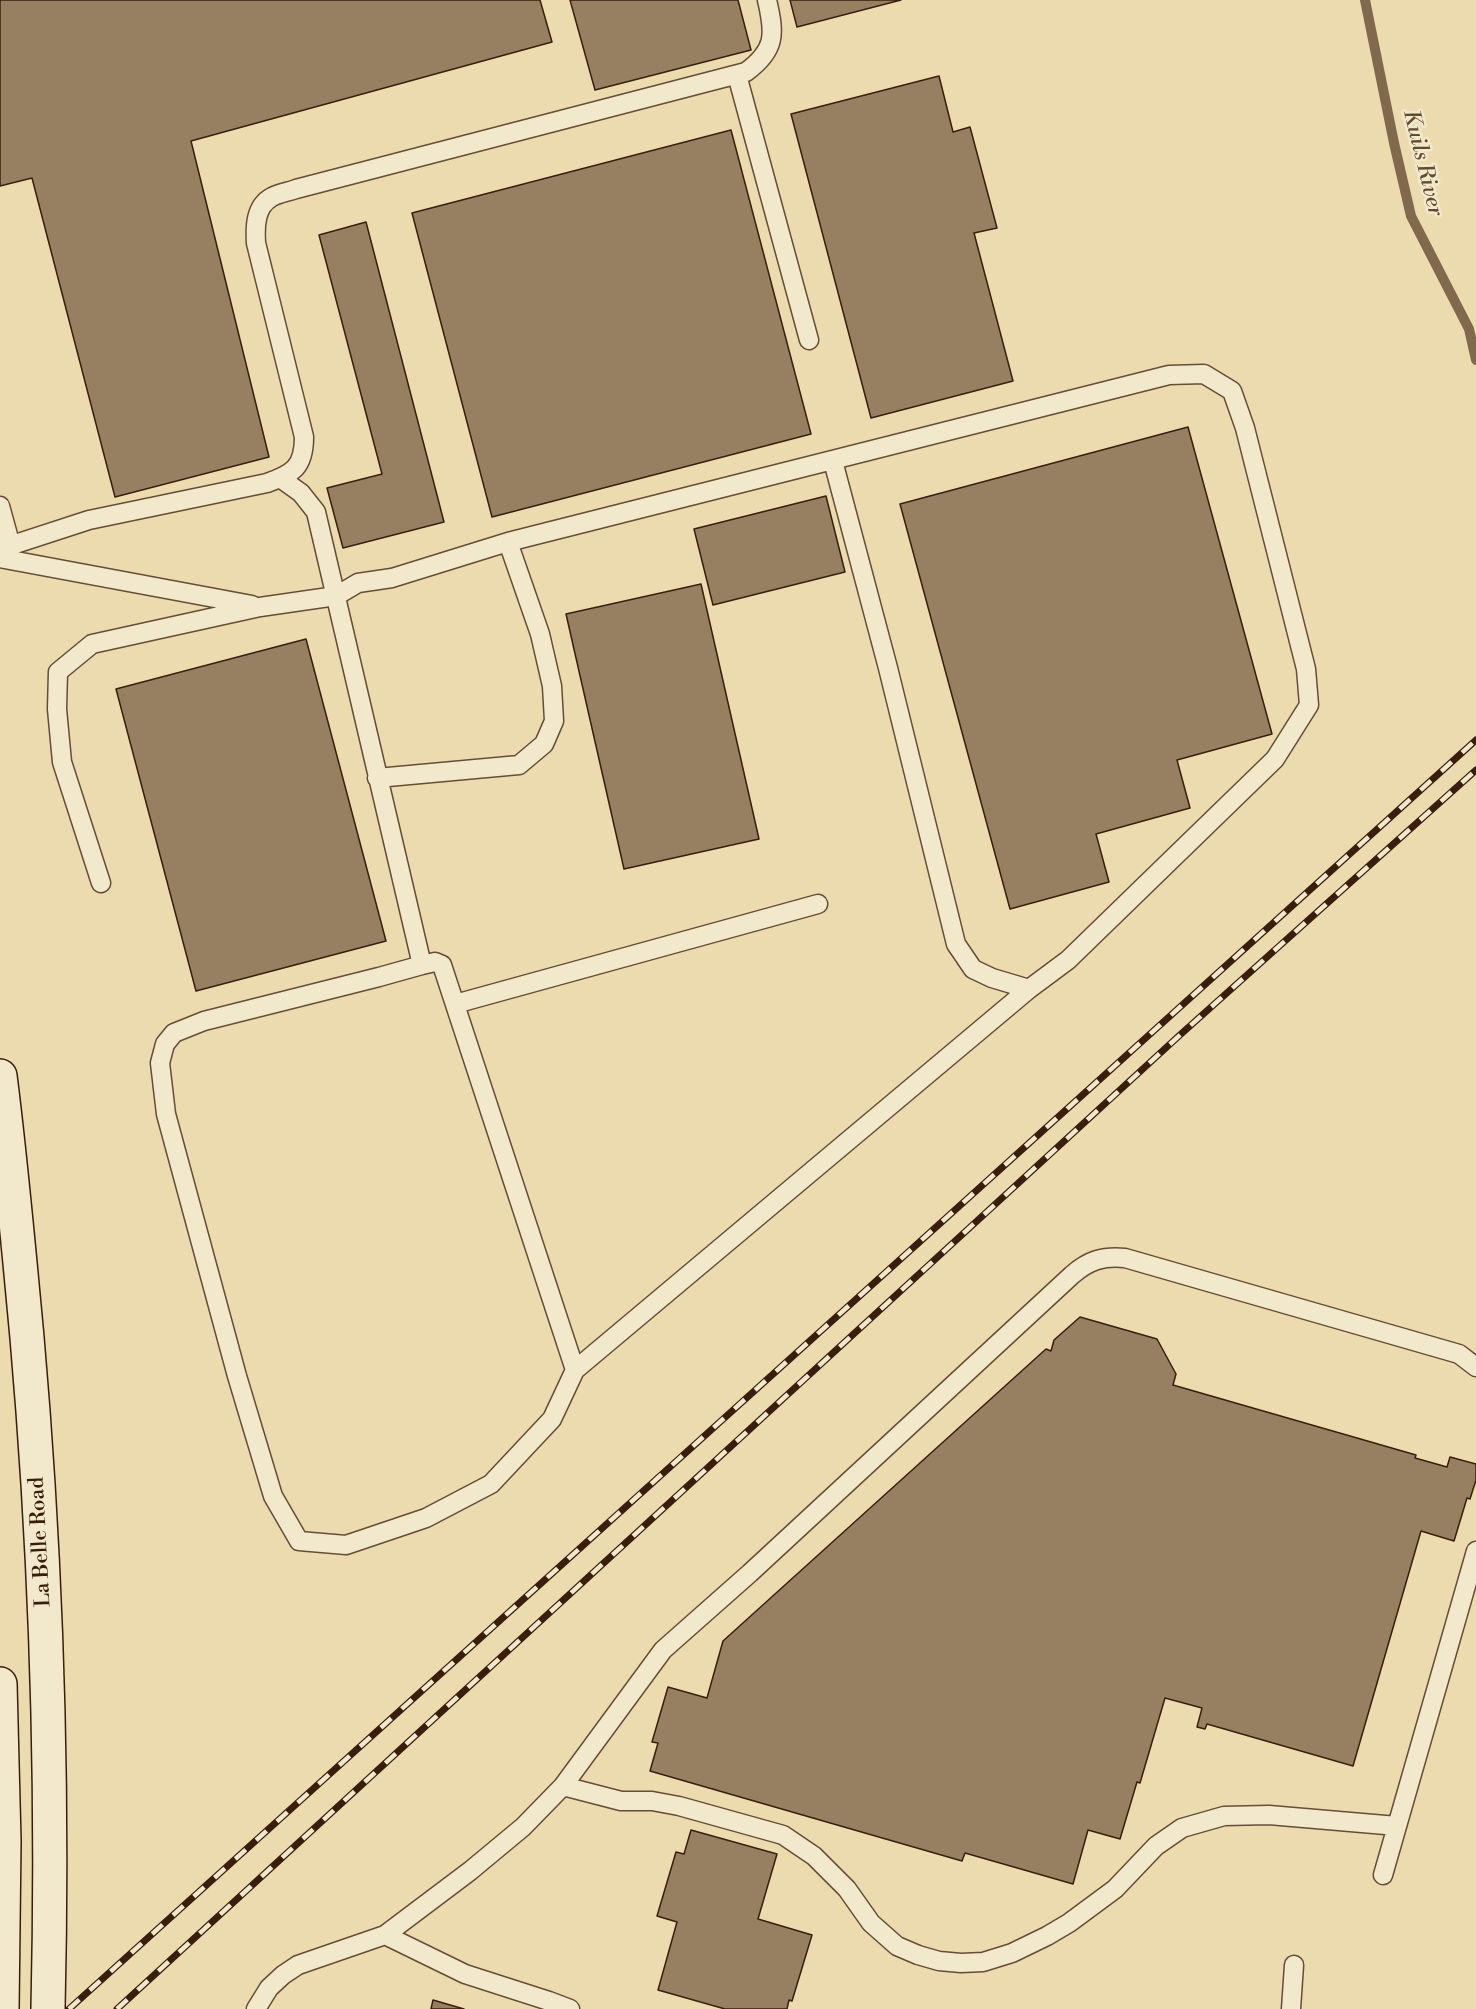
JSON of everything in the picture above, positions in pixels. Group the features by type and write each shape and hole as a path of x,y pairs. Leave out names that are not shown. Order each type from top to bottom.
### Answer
{"main road":[{"name":"La Belle Road","path":"0,1076 28,1343 48,1671 51,1900 48,2009"},
{"path":"0,1684 4,1893 2,2009"}],"lane":[{"path":"4,551 89,520 267,483 291,474 302,455 304,437 256,243 257,221 264,204 272,197 746,72 761,62 769,48 772,25 767,0"},
{"path":"737,75 809,340"},
{"path":"101,883 62,762 57,710 58,672 92,644 260,607 336,596 358,583 392,578 508,542 1169,375 1204,374 1232,391 1245,428 1306,669 1309,705 1275,759 1068,960 1029,989 575,1370 552,1419 491,1484 426,1518 346,1545 299,1541 273,1496 237,1376 166,1114 160,1063 165,1044 174,1033 204,1021 379,978 422,964 435,962 442,964 575,1370"},
{"path":"833,461 888,668 956,944 972,969 992,978 1029,989"},
{"path":"280,478 301,493 316,513 422,964"},
{"path":"0,506 4,551"},
{"path":"377,778 519,765 544,744 554,721 552,686 540,634 508,542"},
{"path":"4,551 260,607"},
{"path":"455,1004 818,904"},
{"path":"256,2009 269,1988 283,1975 298,1965 385,1935 470,1871 523,1827 563,1786 663,1650 750,1573 1072,1275 1093,1260 1109,1257 1125,1258 1459,1354 1476,1367"},
{"path":"1383,1875 1476,1551"},
{"path":"563,1786 621,1801 652,1801 679,1806 783,1835 814,1856 847,1889 871,1923 897,1946 939,1961 961,1963 983,1962 1012,1953 1069,1923 1115,1889 1156,1846 1182,1828 1224,1815 1280,1816 1397,1826"},
{"path":"385,1935 465,1974 570,2009"},
{"path":"1291,2009 1294,1965"}],"building":[{"path":"0,0 540,0 552,42 191,141 269,457 115,497 32,178 0,186"},
{"path":"570,0 738,0 751,50 595,90"},
{"path":"790,0 901,0 797,27"},
{"path":"939,76 953,132 970,127 997,228 974,233 1013,381 871,418 791,114"},
{"path":"731,130 811,434 492,517 412,213"},
{"path":"366,222 444,522 343,548 327,488 382,474 319,235"},
{"path":"1188,427 1272,734 1177,760 1190,808 1096,834 1109,882 1010,909 900,504"},
{"path":"826,496 845,572 713,605 694,529"},
{"path":"701,584 759,839 624,869 566,614"},
{"path":"306,639 386,941 196,991 116,689"},
{"path":"1080,1317 1157,1339 1176,1374 1173,1385 1416,1455 1415,1458 1447,1467 1450,1457 1476,1464 1476,1480 1470,1499 1467,1498 1454,1541 1421,1531 1353,1766 1207,1724 1205,1729 1197,1727 1202,1708 1165,1698 1140,1783 1137,1782 1120,1839 1088,1830 1073,1884 965,1853 962,1861 650,1771 658,1743 652,1742 668,1687 707,1698 723,1641 1046,1349 1051,1351 1054,1340"},
{"path":"691,1830 777,1854 758,1919 812,1935 792,2001 789,2000 787,2009 725,2009 658,1990 677,1922 657,1916 676,1852 684,1854"},
{"path":"433,2000 464,2009 431,2009"}],"waterway":[{"name":"Kuils River","path":"1365,0 1411,216 1469,329 1476,360"}],"railway":[{"path":"69,2009 1476,740"},
{"path":"117,2009 1181,1034 1476,770"}]}
